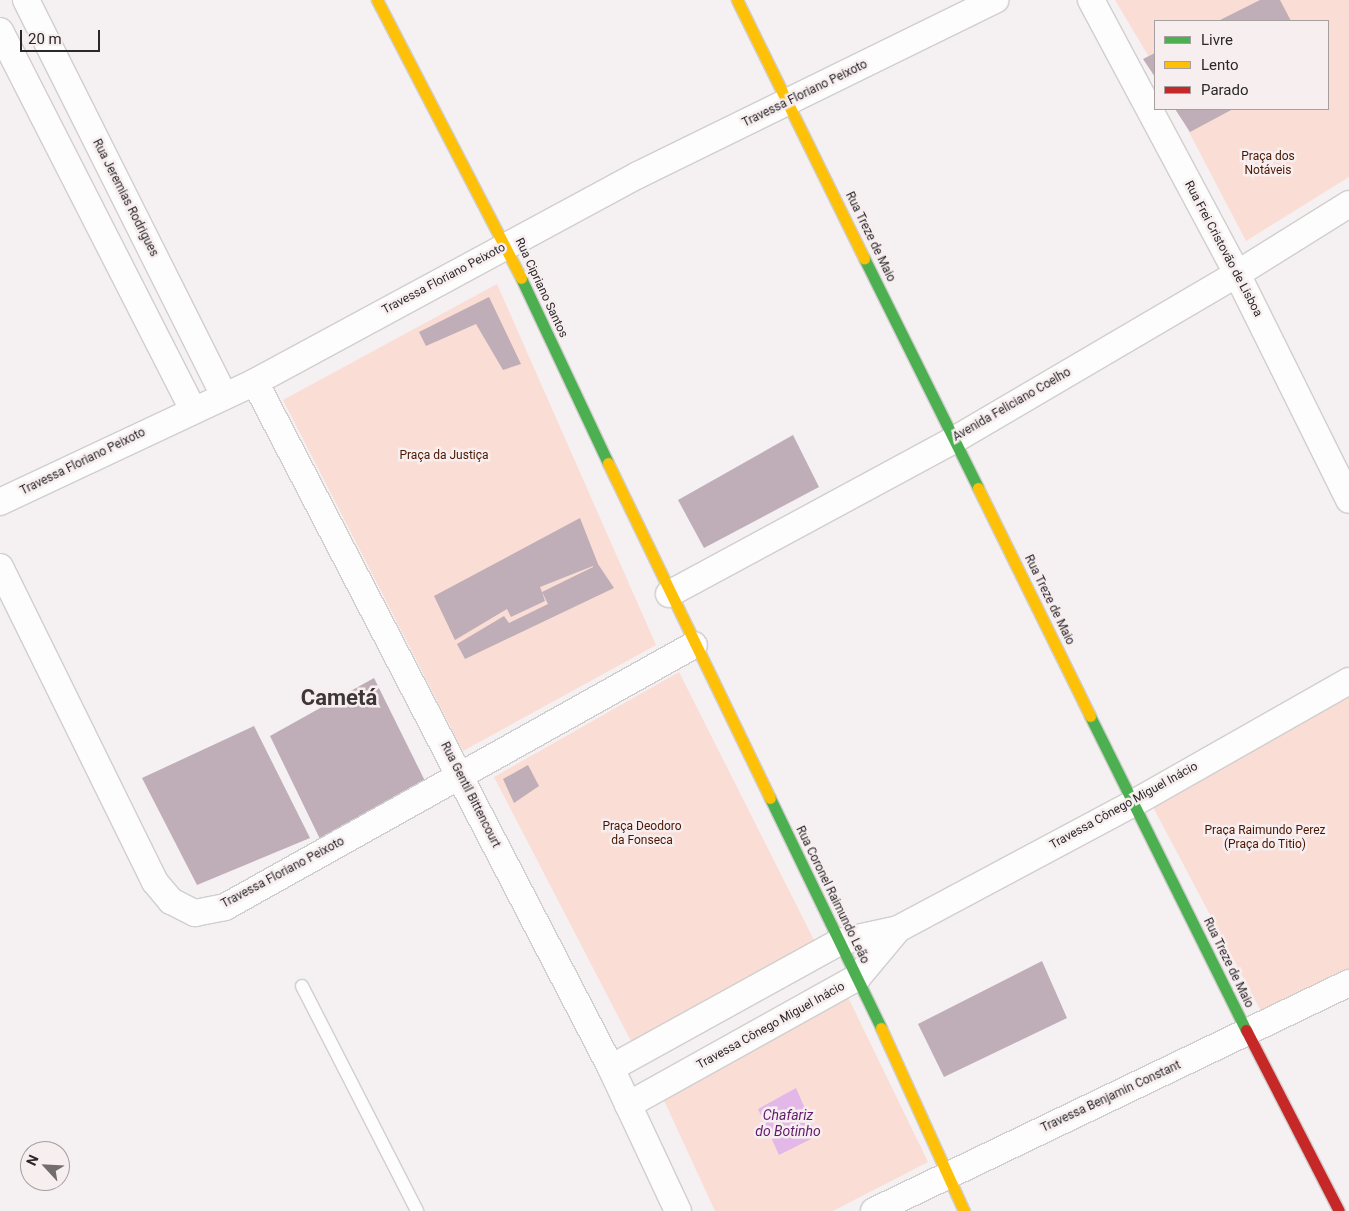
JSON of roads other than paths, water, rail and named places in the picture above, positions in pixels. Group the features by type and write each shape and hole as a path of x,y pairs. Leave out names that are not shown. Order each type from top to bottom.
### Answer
{"main road":[{"name":"Rua Cipriano Santos","path":"377,0 506,246 669,594"},
{"name":"Rua Treze de Maio","path":"737,0 1247,1033 1339,1211"},
{"name":"Rua Coronel Raimundo Leão","path":"669,594 858,978 964,1211"}],"street":[{"name":"Rua Jeremias Rodrigues","path":"26,0 224,396"},
{"name":"Travessa Floriano Peixoto","path":"0,502 255,382 638,175 995,0"},
{"name":"Rua Frei Cristovão de Lisboa","path":"1091,0 1237,274 1349,500"},
{"path":"0,31 193,410"},
{"name":"Avenida Feliciano Coelho","path":"669,594 954,440 1237,274 1349,204"},
{"name":"Rua Gentil Bittencourt","path":"255,382 611,1068 678,1211"},
{"name":"Travessa Floriano Peixoto","path":"0,567 155,882 171,902 195,913 224,907 694,645"},
{"name":"Travessa Cônego Miguel Inácio","path":"611,1068 839,942 898,929 1134,802 1349,680"},
{"name":"Travessa Cônego Miguel Inácio","path":"628,1105 858,978 898,929"},
{"name":"Travessa Benjamin Constant","path":"874,1211 1349,983"}],"lane":[{"path":"302,986 417,1211"}],"water":[{"name":"Chafariz do Botinho","path":"796,1088 817,1136 779,1155 758,1109"}],"district":[{"name":"Cametá","path":"339,698"}],"park label":[{"name":"Praça dos Notáveis","path":"1268,164"},
{"name":"Praça da Justiça","path":"444,456"},
{"name":"Praça Deodoro da Fonseca","path":"642,834"},
{"name":"Praça Raimundo Perez (Praça do Titio)","path":"1265,838"}]}
